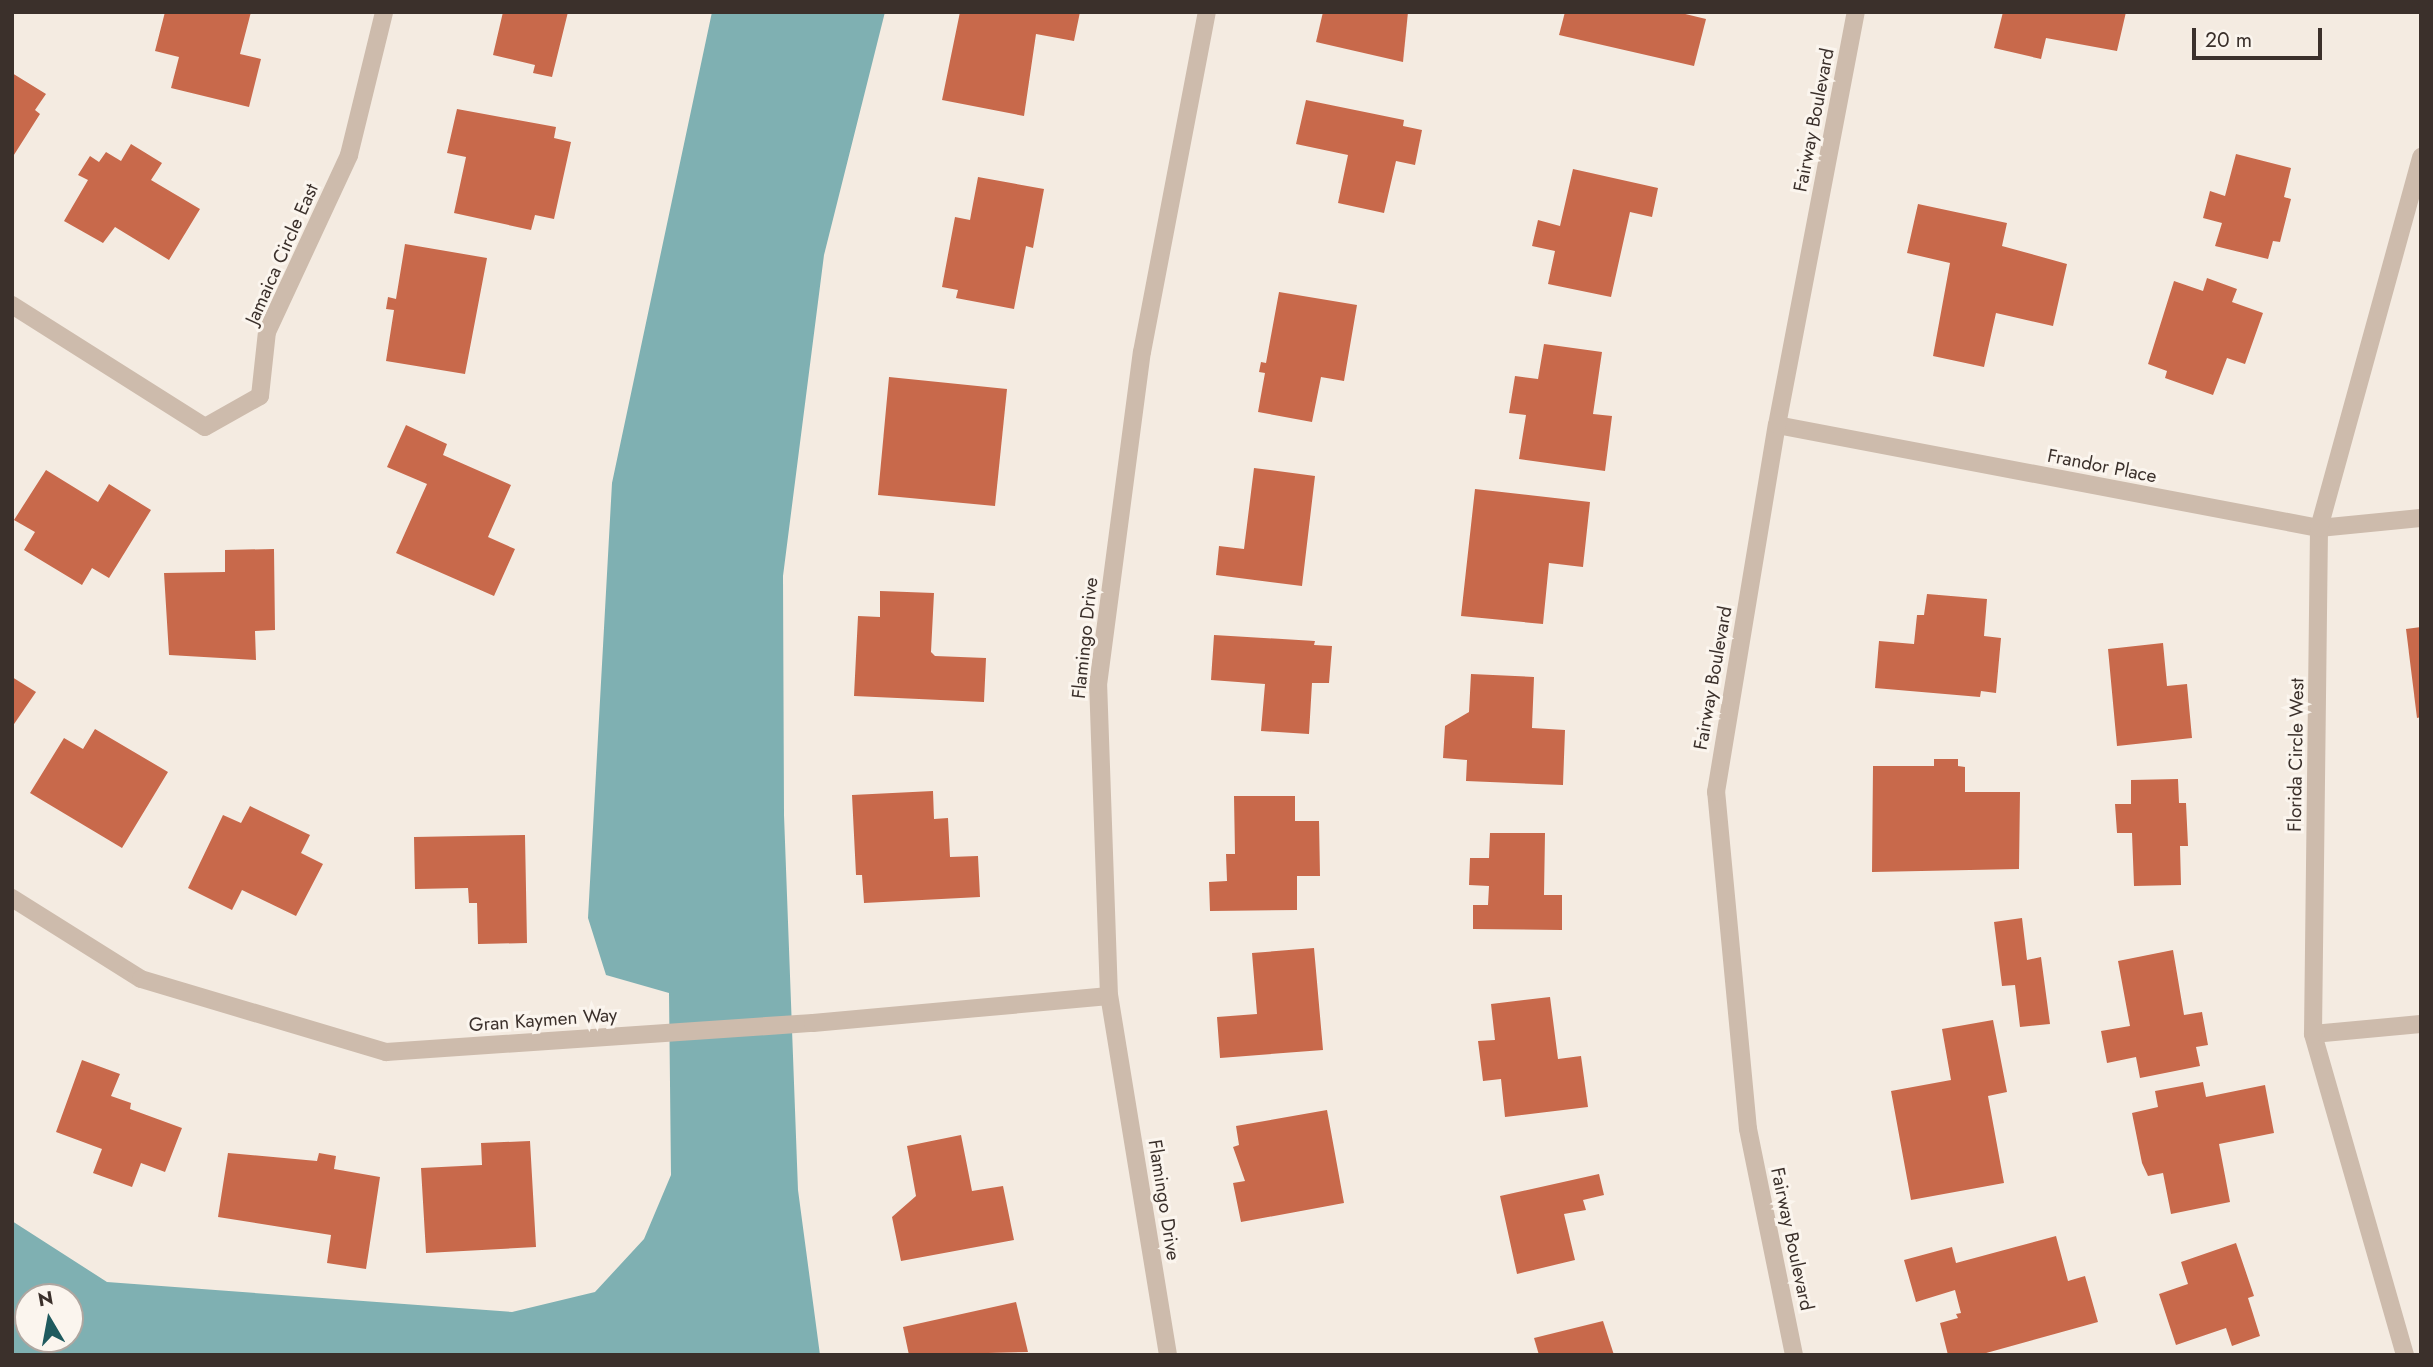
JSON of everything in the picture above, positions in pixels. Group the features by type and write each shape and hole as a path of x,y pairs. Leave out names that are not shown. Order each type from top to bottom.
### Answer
{"street":[{"name":"Jamaica Circle East","path":"12,305 205,427 260,396 267,332 349,155 384,12"},
{"name":"Flamingo Drive","path":"1168,1355 1109,996 1098,685 1142,352 1207,12"},
{"name":"Fairway Boulevard","path":"1794,1355 1748,1129 1716,792 1777,425 1856,12"},
{"name":"Florida Circle West","path":"2405,1355 2314,1034 2319,528 2421,157"},
{"name":"Frandor Place","path":"1777,425 2319,528 2421,518"},
{"name":"Gran Kaymen Way","path":"12,898 141,979 386,1052 813,1023 1109,996"},
{"path":"2314,1034 2421,1024"}],"water":[{"path":"712,12 885,12 824,255 783,576 784,815 798,1190 820,1355 12,1355 12,1221 107,1282 512,1312 595,1292 644,1239 671,1175 669,993 606,975 588,918 612,483"}],"building":[{"path":"165,12 251,12 240,54 261,59 249,107 171,88 179,57 155,51"},
{"path":"503,12 568,12 552,77 533,73 535,65 493,55"},
{"path":"960,12 1080,12 1074,41 1036,34 1024,116 942,100"},
{"path":"1323,12 1408,12 1403,62 1316,42"},
{"path":"1565,12 1677,12 1706,19 1694,66 1559,35"},
{"path":"2003,12 2126,12 2117,51 2046,38 2041,59 1994,48"},
{"path":"12,73 46,94 35,110 40,114 12,158"},
{"path":"1306,100 1404,120 1403,126 1422,130 1415,165 1396,161 1384,213 1338,203 1348,155 1296,144"},
{"path":"457,109 556,127 554,138 571,142 554,219 535,215 531,230 454,213 466,157 447,153"},
{"path":"131,144 162,163 151,180 200,209 169,260 115,227 103,243 64,221 88,180 78,175 90,156 99,162 106,152 121,161"},
{"path":"2236,154 2291,168 2284,197 2291,199 2280,242 2273,241 2268,259 2215,246 2222,223 2203,218 2210,191 2225,196"},
{"path":"1573,169 1658,188 1652,217 1630,212 1611,297 1548,284 1555,251 1532,246 1538,220 1560,226"},
{"path":"978,177 1044,189 1033,248 1026,246 1014,309 956,298 958,290 942,287 955,217 970,220"},
{"path":"1918,204 2007,223 2002,246 2067,264 2053,326 1996,313 1984,367 1933,356 1950,263 1907,253"},
{"path":"405,244 487,258 465,374 386,361 394,310 386,309 388,297 396,299"},
{"path":"2207,278 2237,289 2232,302 2263,313 2245,364 2227,358 2213,395 2165,378 2167,371 2148,364 2174,281 2203,291"},
{"path":"1279,292 1357,305 1344,381 1321,377 1312,422 1258,412 1265,373 1259,372 1261,362 1266,363"},
{"path":"1544,344 1602,352 1593,414 1612,416 1605,471 1519,459 1526,415 1509,413 1515,376 1538,379"},
{"path":"889,377 1007,389 995,506 878,495"},
{"path":"406,425 447,444 443,455 511,485 488,537 515,549 494,596 396,553 427,484 387,467"},
{"path":"1254,468 1315,476 1302,586 1216,575 1219,546 1244,549"},
{"path":"46,470 98,502 109,484 151,510 109,578 92,568 82,585 24,550 35,532 14,520"},
{"path":"1475,489 1590,502 1583,567 1549,563 1543,624 1461,616"},
{"path":"274,549 275,630 255,631 256,660 169,655 164,573 225,572 225,550"},
{"path":"880,591 934,593 931,652 935,656 986,658 984,702 854,696 858,616 880,617"},
{"path":"1927,594 1987,599 1984,636 2001,638 1996,693 1981,691 1980,697 1875,688 1879,641 1914,644 1917,615 1924,615"},
{"path":"2421,627 2421,717 2417,718 2406,629"},
{"path":"1214,635 1315,641 1314,645 1332,646 1329,683 1312,683 1309,734 1261,731 1265,684 1211,680"},
{"path":"2163,643 2167,686 2187,684 2192,738 2117,746 2108,649"},
{"path":"1471,674 1534,677 1532,728 1565,730 1563,785 1466,781 1467,760 1443,758 1445,726 1469,712"},
{"path":"12,677 36,692 12,727"},
{"path":"95,729 168,772 122,848 30,793 64,738 83,749"},
{"path":"1934,759 1958,759 1958,766 1965,767 1965,792 2020,792 2019,869 1872,872 1873,766 1934,766"},
{"path":"2178,779 2179,803 2186,803 2188,846 2180,846 2181,885 2134,886 2132,833 2117,833 2115,804 2131,804 2131,780"},
{"path":"933,791 934,819 948,818 950,857 978,856 980,897 864,903 862,875 856,875 852,795"},
{"path":"1234,796 1295,796 1295,821 1319,821 1320,876 1297,876 1297,910 1210,911 1209,882 1227,881 1226,854 1235,854"},
{"path":"250,806 310,835 301,853 323,864 296,916 242,890 232,910 188,888 223,815 241,823"},
{"path":"1490,833 1545,833 1544,895 1562,895 1562,930 1473,929 1473,905 1488,905 1489,886 1469,885 1470,858 1489,858"},
{"path":"525,835 527,943 478,944 477,903 469,903 468,888 415,889 414,837"},
{"path":"2022,918 2027,960 2041,957 2050,1024 2020,1027 2015,985 2002,986 1994,922"},
{"path":"1314,948 1323,1050 1220,1058 1217,1017 1257,1014 1252,953"},
{"path":"2173,950 2184,1015 2202,1012 2208,1045 2196,1047 2200,1066 2140,1078 2136,1057 2107,1063 2101,1031 2130,1026 2118,961"},
{"path":"1550,997 1558,1059 1581,1056 1588,1107 1505,1117 1501,1079 1483,1081 1478,1041 1495,1040 1491,1004"},
{"path":"1993,1020 2007,1092 1988,1096 2004,1183 1911,1200 1891,1091 1951,1080 1942,1029"},
{"path":"82,1060 120,1074 111,1096 131,1103 130,1109 182,1128 165,1172 141,1163 132,1187 93,1173 102,1149 56,1132"},
{"path":"2203,1082 2206,1097 2265,1085 2274,1133 2219,1144 2230,1202 2171,1214 2163,1173 2148,1176 2142,1163 2132,1113 2158,1107 2155,1091"},
{"path":"1327,1110 1344,1203 1241,1222 1233,1183 1245,1181 1233,1147 1239,1145 1236,1126"},
{"path":"961,1135 972,1191 1003,1186 1014,1240 901,1261 892,1217 916,1196 907,1146"},
{"path":"530,1141 536,1247 426,1253 421,1168 482,1165 481,1143"},
{"path":"228,1153 317,1161 319,1153 336,1156 334,1169 380,1177 366,1269 327,1263 331,1235 218,1217"},
{"path":"1599,1174 1604,1195 1583,1200 1586,1210 1564,1214 1575,1260 1517,1274 1500,1196"},
{"path":"2056,1236 2068,1281 2085,1276 2098,1322 1979,1355 1948,1355 1940,1323 1958,1318 1956,1314 1961,1313 1955,1290 1916,1302 1904,1260 1952,1247 1956,1263"},
{"path":"2236,1243 2254,1296 2248,1298 2260,1336 2232,1346 2226,1328 2176,1345 2159,1294 2188,1284 2181,1262"},
{"path":"1016,1302 1028,1352 909,1355 903,1327"},
{"path":"1603,1321 1614,1355 1539,1355 1534,1338"}]}
